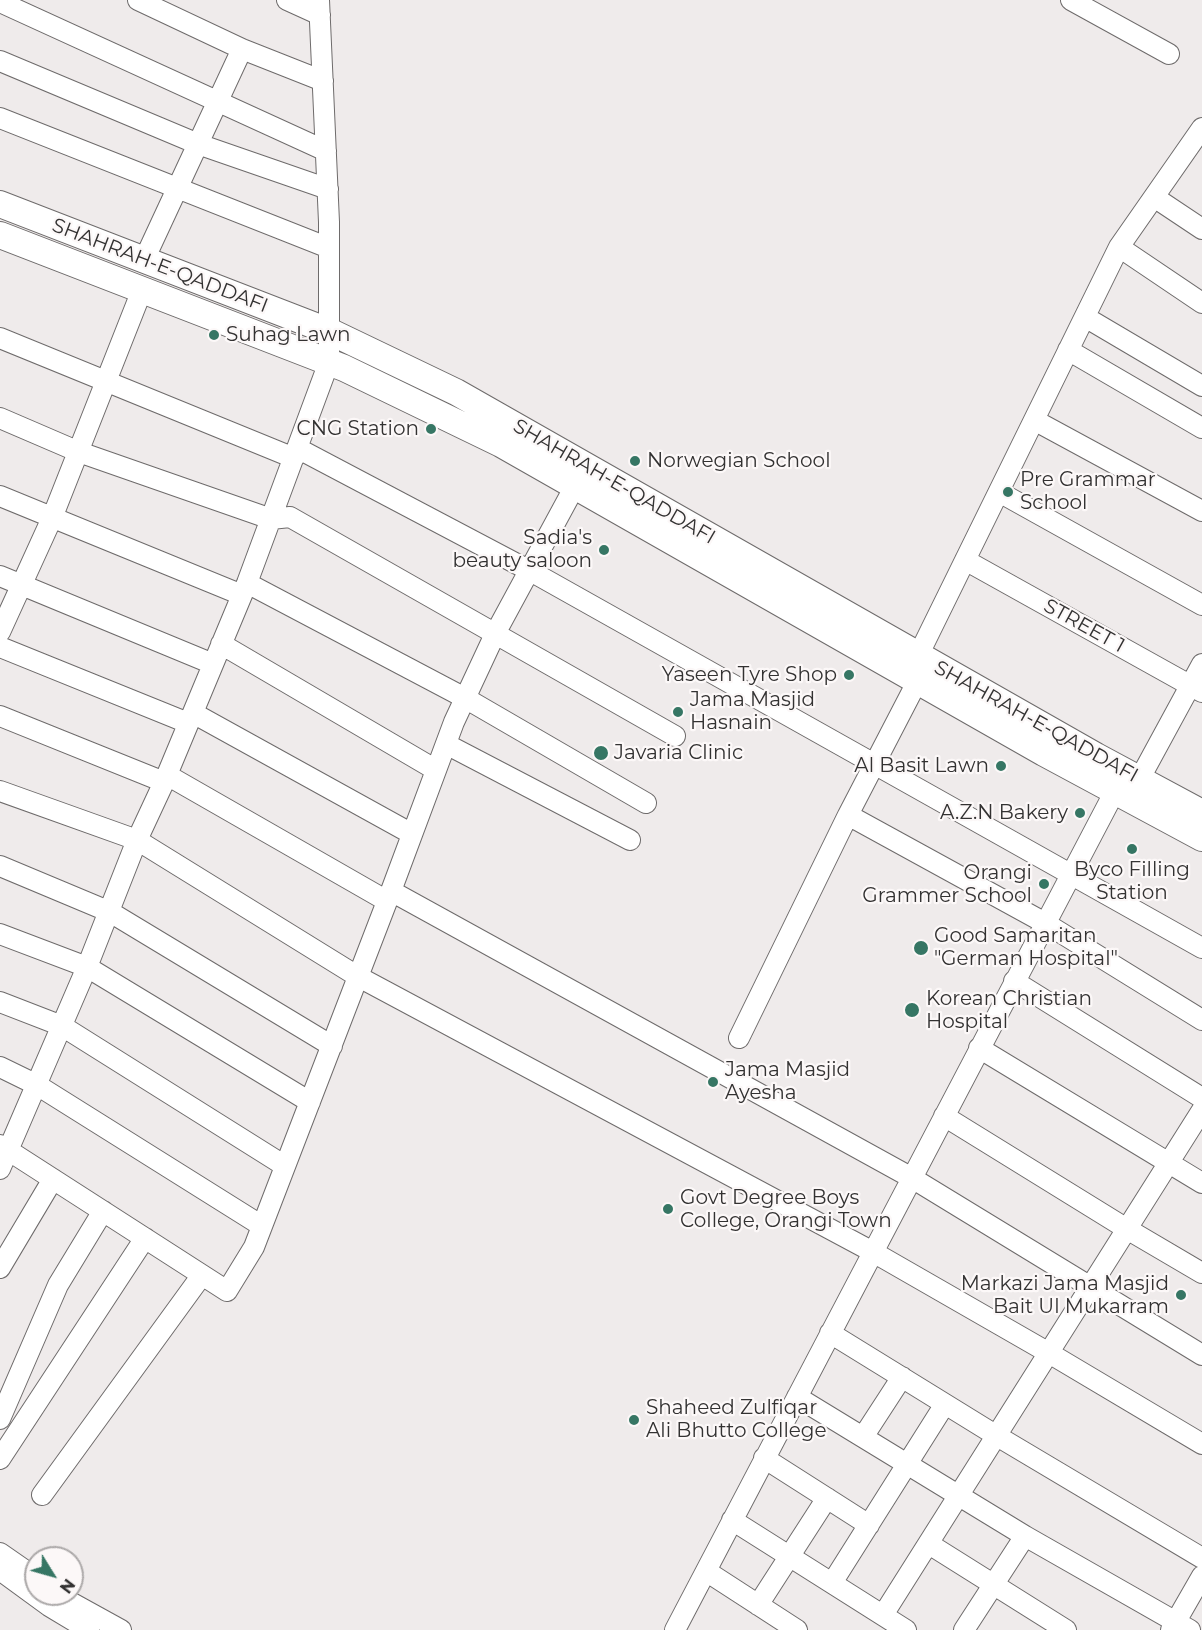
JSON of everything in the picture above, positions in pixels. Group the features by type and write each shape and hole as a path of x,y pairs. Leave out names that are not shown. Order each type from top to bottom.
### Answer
{"main road":[{"name":"SHAHRAH-E-QADDAFI","path":"0,204 331,332 456,392 914,671 1115,791 1202,838"},
{"name":"SHAHRAH-E-QADDAFI","path":"0,235 329,362 501,444 914,671 1202,813"}],"street":[{"path":"138,0 242,49 322,81"},
{"path":"0,1169 4,1147 62,1026 110,912 137,840 165,779 244,589 329,362 331,332 329,248 319,8 287,0"},
{"path":"1071,0 1169,54"},
{"path":"0,2 326,151"},
{"path":"144,260 242,49"},
{"path":"0,61 198,144 327,189"},
{"path":"0,118 329,248"},
{"path":"739,1038 875,764 914,671 965,560 1119,247 1200,134"},
{"path":"1154,197 1202,229"},
{"path":"1119,247 1202,303"},
{"path":"0,632 52,518 142,290"},
{"path":"1085,316 1202,386"},
{"path":"0,338 107,383 295,453 528,569 1202,948"},
{"path":"1068,350 1202,428"},
{"path":"0,418 78,452 271,519 290,517 496,632 675,736"},
{"path":"1034,420 1202,511"},
{"path":"4,1147 227,1291 254,1247 465,698 528,569 574,486"},
{"path":"999,492 1202,605"},
{"path":"0,496 52,518 244,589 465,698 646,803"},
{"name":"STREET 1","path":"965,560 1196,688"},
{"path":"0,576 213,664"},
{"path":"221,644 436,770"},
{"path":"0,647 190,718 412,834"},
{"path":"1139,780 1196,688 1202,664"},
{"path":"0,716 165,779 389,896 912,1178 1202,1355"},
{"path":"446,744 630,840"},
{"path":"0,791 137,840 357,976 873,1252 1202,1444"},
{"path":"675,1630 1115,791"},
{"path":"848,815 1045,923 1202,1020"},
{"path":"0,866 110,912 332,1046"},
{"path":"0,934 87,967 310,1102"},
{"path":"1014,981 1202,1098"},
{"path":"0,1002 62,1026 285,1166"},
{"path":"979,1048 1202,1183"},
{"path":"0,1067 36,1084 262,1226"},
{"path":"883,1616 1202,1110"},
{"path":"944,1116 1126,1229 1202,1273"},
{"path":"0,1269 53,1179"},
{"path":"0,1419 58,1285 103,1211"},
{"path":"0,1459 146,1238"},
{"path":"42,1495 202,1275"},
{"path":"830,1333 1202,1558"},
{"path":"863,1437 902,1377"},
{"path":"797,1397 1179,1627 1202,1576"},
{"path":"832,1583 945,1404"},
{"path":"764,1458 869,1525"},
{"path":"758,1605 826,1498"},
{"path":"732,1520 906,1630"},
{"path":"964,1630 1025,1536"},
{"path":"929,1544 1066,1630"},
{"path":"0,1553 24,1570"},
{"path":"0,1570 49,1606 89,1630"},
{"path":"706,1571 758,1605 776,1624 797,1630"},
{"path":"77,1606 116,1629"}],"place":[{"name":"Suhag Lawn","path":"214,335"},
{"name":"CNG Station","path":"431,429"},
{"name":"Norwegian School","path":"635,461"},
{"name":"Pre Grammar School","path":"1008,492"},
{"name":"Sadia's beauty saloon","path":"604,550"},
{"name":"Yaseen Tyre Shop","path":"849,675"},
{"name":"Jama Masjid Hasnain","path":"678,712"},
{"name":"Javaria Clinic","path":"601,753"},
{"name":"Al Basit Lawn","path":"1001,766"},
{"name":"A.Z.N Bakery","path":"1080,813"},
{"name":"Byco Filling Station","path":"1132,849"},
{"name":"Orangi Grammer School","path":"1044,884"},
{"name":"Good Samaritan \"German Hospital\"","path":"921,948"},
{"name":"Korean Christian Hospital","path":"912,1010"},
{"name":"Jama Masjid Ayesha","path":"713,1082"},
{"name":"Govt Degree Boys College, Orangi Town","path":"668,1209"},
{"name":"Markazi Jama Masjid Bait Ul Mukarram","path":"1181,1295"},
{"name":"Shaheed Zulfiqar Ali Bhutto College","path":"634,1420"}]}
